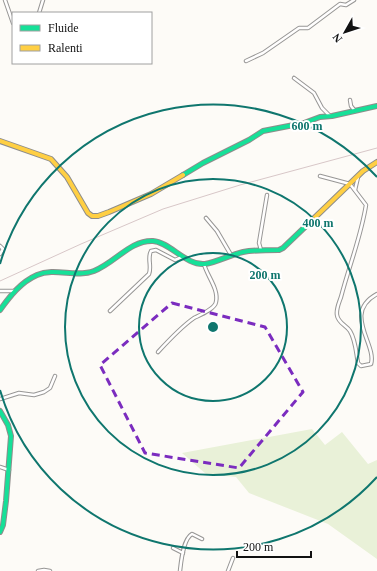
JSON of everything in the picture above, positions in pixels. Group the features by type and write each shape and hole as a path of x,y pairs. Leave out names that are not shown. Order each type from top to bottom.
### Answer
{"street":[{"path":"5,0 12,21"},
{"path":"39,12 43,0"},
{"path":"246,61 263,53 299,28 308,28 340,4 346,5 354,0"},
{"path":"294,78 314,93 328,116 332,116"},
{"path":"350,100 352,108 356,111"},
{"path":"0,141 55,162 66,175 88,213 92,216 98,216 151,194 203,163 249,140 263,131 304,123 320,117 332,116 377,106"},
{"path":"0,310 14,291 41,274 48,272 85,273 94,271 111,262 131,247 145,241 159,242 182,257 196,263 204,264 231,255 261,250 279,250 283,248 358,176 377,162"},
{"path":"320,176 350,184 366,207 361,230 345,280 337,312 339,320 347,327 352,336 358,356 358,364 361,366 371,364 373,358 364,324 363,307 365,303 377,294"},
{"path":"355,190 355,184 358,176"},
{"path":"261,250 259,243 267,195"},
{"path":"206,218 217,230 231,255"},
{"path":"0,246 3,249 0,254"},
{"path":"110,311 149,274 149,255 151,251 156,250 175,260 182,257"},
{"path":"158,352 194,318 214,306 216,302 215,290 204,264"},
{"path":"0,291 14,291"},
{"path":"0,400 19,393 34,395 44,392 50,388 55,376"},
{"path":"0,411 8,425 11,436 4,519 0,532"},
{"path":"0,467 9,470"},
{"path":"180,571 183,553 189,535 192,534 202,539"},
{"path":"173,548 183,553"},
{"path":"228,571 233,558"},
{"path":"38,571 50,571"}],"highlighted area":[{"path":"172,303 265,327 303,392 239,468 145,453 100,365"}],"green space":[{"path":"312,429 325,445 342,432 368,464 377,460 377,559 328,524 249,493 236,477 206,474 182,453"}],"railway":[{"path":"0,281 163,209 240,185 377,148"}],"traffic: fast":[{"path":"183,175 263,131 304,123 320,117 332,116 377,106"},
{"path":"0,310 21,285 37,275 51,272 87,273 94,271 109,263 137,244 153,241 159,242 191,261 198,264 205,264 243,252 256,250 279,250 306,226"},
{"path":"0,411 8,425 11,436 6,501 3,525 0,532"}],"traffic: slow":[{"path":"0,141 51,159 67,177 88,213 92,216 98,216 109,212 151,194 183,175"},
{"path":"306,226 363,171 377,162"}]}
